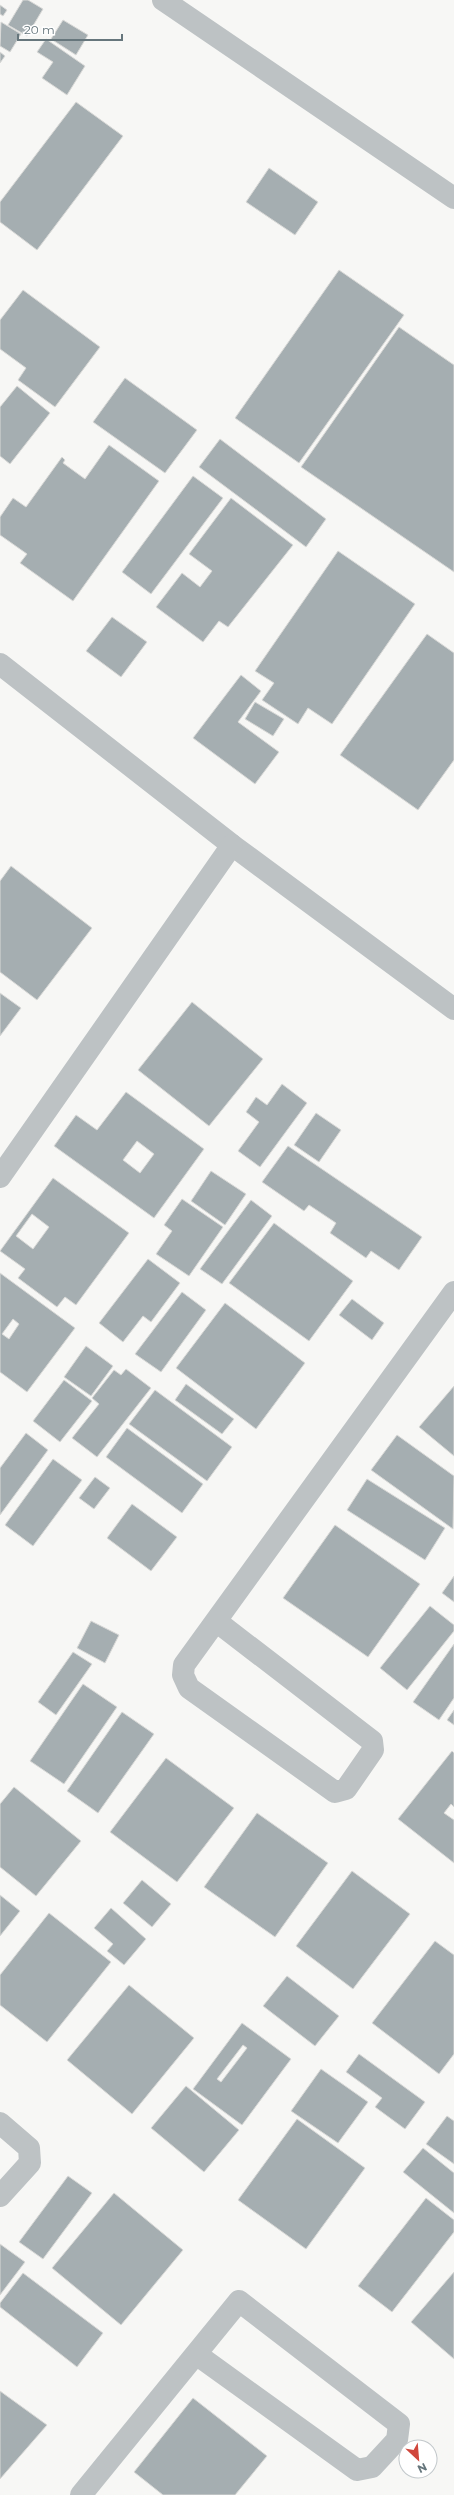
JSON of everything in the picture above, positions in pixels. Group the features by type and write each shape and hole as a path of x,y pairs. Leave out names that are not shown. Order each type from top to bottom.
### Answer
{"street":[{"path":"163,0 453,194"},
{"path":"0,664 232,845 454,1009"},
{"path":"0,1177 232,845"},
{"path":"216,1622 372,1741 373,1750 346,1789 335,1792 189,1688 183,1675 184,1665 454,1292"},
{"path":"0,2124 29,2148 30,2163 0,2196"},
{"path":"81,2495 239,2301 399,2424 397,2440 372,2468 357,2470 196,2354"}],"building":[{"path":"23,0 28,0 43,9 27,36 8,25"},
{"path":"0,5 7,10 3,16 0,14"},
{"path":"63,20 88,35 76,55 51,39"},
{"path":"1,22 21,34 10,52 0,46"},
{"path":"46,39 85,66 67,95 42,78 53,62 37,52"},
{"path":"0,52 5,56 0,63"},
{"path":"76,102 123,136 37,250 0,222 0,202"},
{"path":"269,168 318,202 295,235 246,202"},
{"path":"339,270 404,315 299,463 235,418"},
{"path":"23,290 100,347 55,407 18,380 26,368 0,349 0,320"},
{"path":"399,327 454,365 454,572 301,467"},
{"path":"125,378 197,430 165,473 93,422"},
{"path":"17,386 50,413 10,464 0,456 0,407"},
{"path":"220,439 326,519 306,547 199,467"},
{"path":"109,445 159,481 73,601 20,563 27,554 0,535 0,517 13,498 26,507 62,457 65,460 63,463 85,479"},
{"path":"193,476 223,498 151,594 122,572"},
{"path":"231,498 293,545 228,627 219,621 203,642 156,607 182,573 200,587 212,571 189,554"},
{"path":"338,551 415,604 332,724 308,708 298,724 262,700 274,683 255,671"},
{"path":"112,617 147,642 121,677 86,651"},
{"path":"427,634 454,653 454,760 418,810 340,755"},
{"path":"241,675 261,691 238,722 279,752 255,784 193,738"},
{"path":"255,702 284,719 273,736 245,719"},
{"path":"11,866 92,928 37,1000 0,972 0,881"},
{"path":"0,993 21,1008 0,1036"},
{"path":"192,1002 263,1059 209,1126 138,1070"},
{"path":"282,1084 307,1103 260,1167 238,1151 259,1122 246,1112 256,1097 267,1105"},
{"path":"126,1092 204,1149 154,1218 54,1146 76,1115 97,1130","holes":["137,1141 154,1154 140,1173 123,1160"]},
{"path":"316,1113 341,1130 319,1162 294,1145"},
{"path":"288,1146 422,1237 399,1270 371,1251 366,1258 330,1233 336,1223 309,1205 304,1211 262,1182"},
{"path":"211,1171 246,1194 225,1225 191,1201"},
{"path":"53,1178 129,1233 76,1305 65,1297 57,1307 18,1278 25,1269 0,1251","holes":["32,1214 49,1227 33,1249 16,1236"]},
{"path":"182,1199 223,1227 189,1276 156,1254 172,1231 164,1225"},
{"path":"251,1200 272,1216 222,1284 200,1269"},
{"path":"274,1223 353,1281 309,1341 229,1283"},
{"path":"148,1259 180,1283 151,1322 143,1316 123,1342 99,1323"},
{"path":"0,1273 75,1328 27,1392 0,1372","holes":["13,1319 19,1324 9,1339 2,1334"]},
{"path":"182,1292 206,1310 161,1372 135,1354"},
{"path":"352,1299 384,1323 372,1340 339,1315"},
{"path":"225,1303 305,1363 256,1429 176,1368"},
{"path":"86,1346 113,1366 91,1396 64,1377"},
{"path":"126,1369 151,1388 97,1457 72,1438 99,1404 92,1398 114,1370 121,1375"},
{"path":"64,1380 92,1401 60,1442 33,1421"},
{"path":"186,1384 234,1419 222,1434 175,1400"},
{"path":"454,1386 454,1456 419,1427"},
{"path":"155,1390 232,1447 207,1481 129,1424"},
{"path":"127,1428 203,1484 182,1513 106,1457"},
{"path":"26,1433 48,1450 0,1515 0,1468"},
{"path":"397,1435 454,1476 453,1529 371,1470"},
{"path":"53,1459 82,1480 33,1546 5,1525"},
{"path":"95,1477 110,1488 94,1509 79,1498"},
{"path":"367,1479 445,1528 425,1560 347,1510"},
{"path":"132,1504 177,1537 151,1571 107,1538"},
{"path":"335,1525 420,1584 368,1657 283,1598"},
{"path":"454,1576 454,1602 442,1593"},
{"path":"430,1606 454,1625 454,1631 407,1690 380,1668"},
{"path":"91,1621 119,1635 105,1663 77,1648"},
{"path":"454,1644 454,1698 439,1720 413,1702"},
{"path":"73,1652 92,1664 56,1715 38,1702"},
{"path":"83,1684 117,1707 64,1784 30,1761"},
{"path":"454,1710 454,1725 447,1720"},
{"path":"122,1712 154,1734 98,1813 67,1791"},
{"path":"452,1751 454,1753 454,1807 451,1804 444,1813 454,1820 454,1863 398,1819"},
{"path":"166,1758 234,1808 177,1882 110,1832"},
{"path":"14,1787 81,1841 36,1896 0,1867 0,1804"},
{"path":"257,1813 328,1863 275,1937 204,1887"},
{"path":"352,1871 410,1914 353,1989 296,1946"},
{"path":"142,1880 171,1904 152,1927 123,1903"},
{"path":"0,1895 20,1911 0,1936"},
{"path":"111,1908 146,1939 124,1965 107,1951 113,1944 94,1928"},
{"path":"49,1913 111,1962 47,2042 0,2005 0,1975"},
{"path":"435,1941 454,1955 454,2054 439,2074 372,2023"},
{"path":"287,1976 339,2016 315,2046 263,2006"},
{"path":"129,1985 194,2038 132,2114 67,2060"},
{"path":"242,2023 291,2059 242,2125 193,2089","holes":["243,2045 247,2048 221,2082 217,2079"]},
{"path":"359,2054 425,2102 405,2129 375,2107 382,2098 346,2072"},
{"path":"321,2069 368,2102 338,2143 291,2111"},
{"path":"186,2086 239,2130 204,2172 151,2128"},
{"path":"447,2116 454,2121 454,2164 426,2144"},
{"path":"297,2119 365,2168 306,2249 238,2200"},
{"path":"423,2148 454,2173 454,2213 403,2172"},
{"path":"68,2176 92,2193 43,2259 19,2242"},
{"path":"114,2193 183,2250 121,2325 52,2268"},
{"path":"426,2198 454,2220 454,2232 392,2312 358,2286"},
{"path":"0,2244 25,2262 0,2295"},
{"path":"454,2272 454,2359 411,2322"},
{"path":"23,2273 103,2333 77,2367 0,2307 0,2303"},
{"path":"0,2391 47,2425 0,2479"},
{"path":"193,2398 267,2456 235,2495 163,2495 134,2472"}]}
